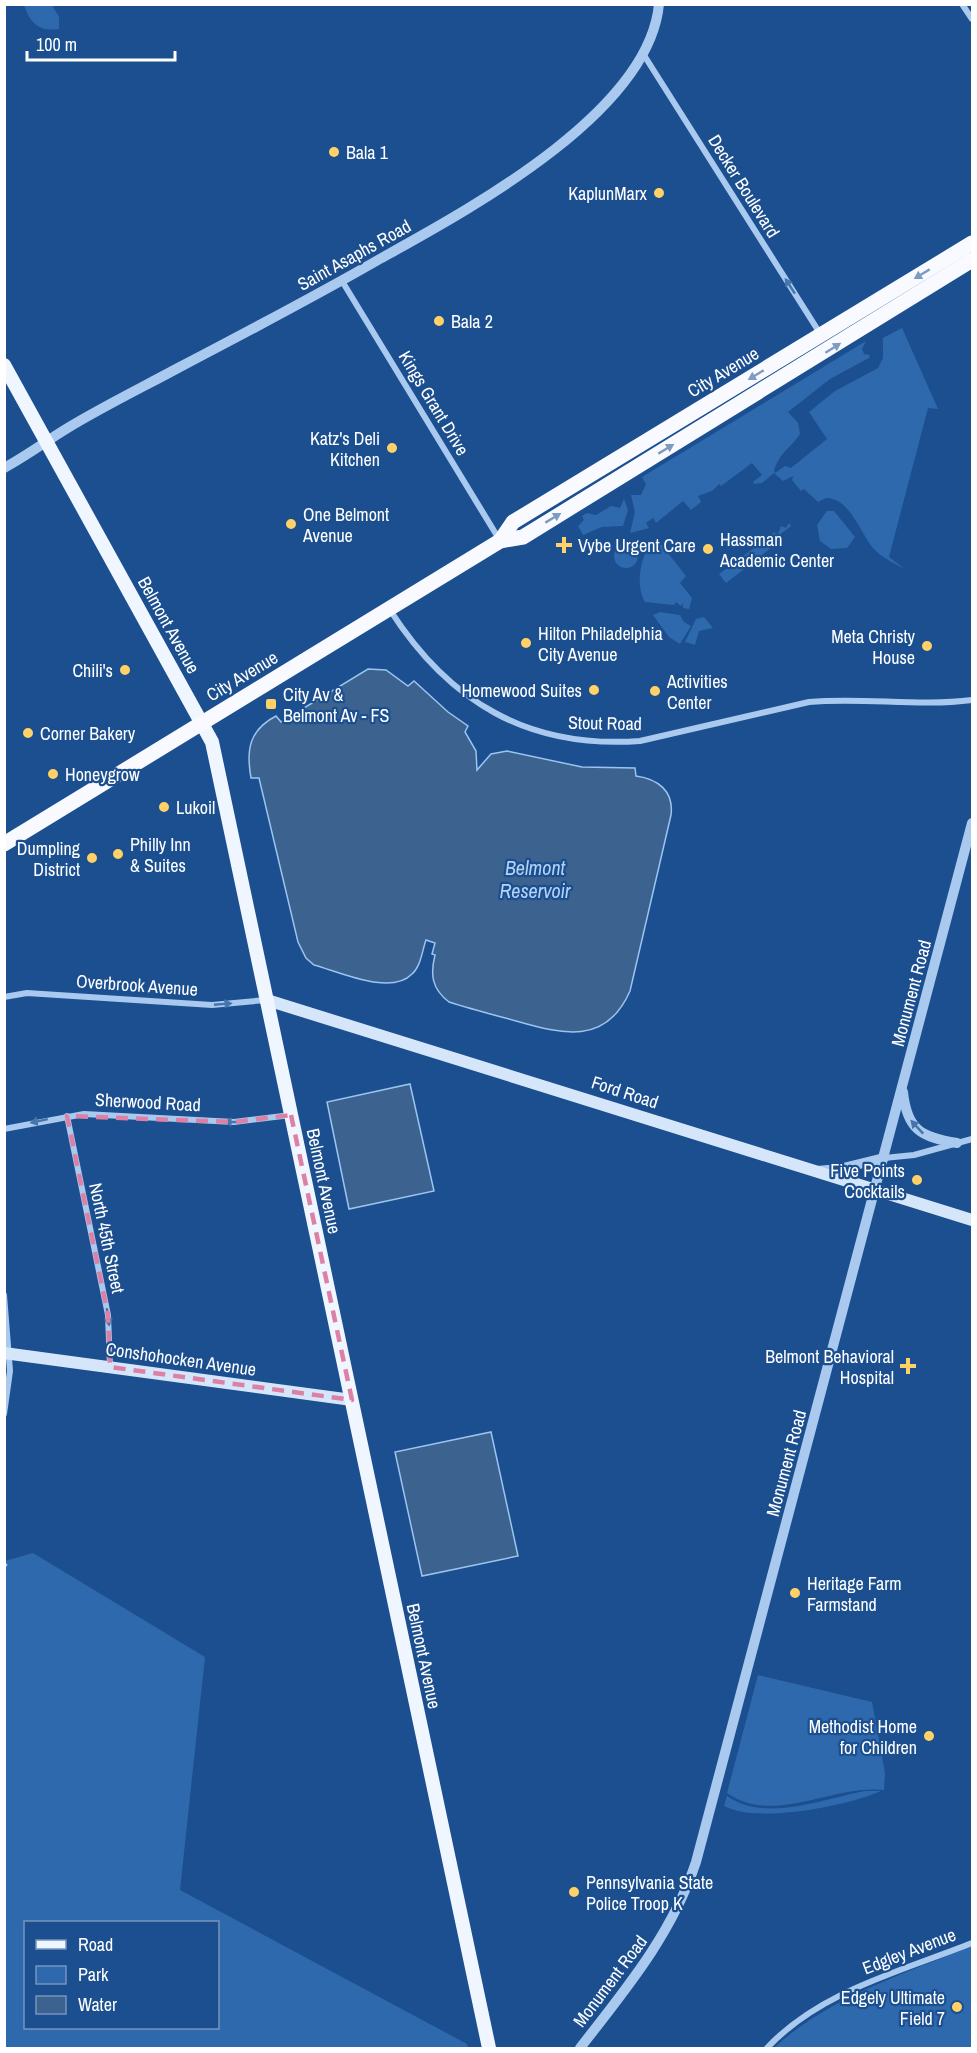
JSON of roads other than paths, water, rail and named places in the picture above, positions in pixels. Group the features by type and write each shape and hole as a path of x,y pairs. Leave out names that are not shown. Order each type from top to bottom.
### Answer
{"highway":[{"name":"City Avenue","path":"500,541 513,522 972,243"},
{"name":"City Avenue","path":"4,844 500,541 523,537 972,260"},
{"path":"616,480 614,468 618,459"}],"main road":[{"name":"Belmont Avenue","path":"4,365 204,723 212,742 489,2049"},
{"name":"Ford Road","path":"267,1000 972,1220"},
{"name":"Conshohocken Avenue","path":"6,1353 352,1401"}],"street":[{"name":"Saint Asaphs Road","path":"4,468 85,419 342,281 473,207 524,171 612,96 642,52 654,26 659,4"},
{"path":"962,4 972,19"},
{"name":"Decker Boulevard","path":"642,52 821,335"},
{"name":"Kings Grant Drive","path":"342,281 500,541"},
{"name":"Stout Road","path":"390,609 426,659 469,698 512,722 567,739 640,741 785,706 816,701 923,704 972,700"},
{"name":"Monument Road","path":"580,2049 654,1951 676,1912 692,1873 972,823"},
{"name":"Overbrook Avenue","path":"4,997 27,993 212,1005 267,1000"},
{"path":"903,1087 906,1111 916,1130 935,1139 957,1143"},
{"name":"Sherwood Road","path":"4,1129 67,1116 104,1114 234,1122 291,1115"},
{"name":"North 45th Street","path":"67,1116 108,1315 110,1367"},
{"path":"815,1171 840,1169 884,1158 914,1155 972,1138"},
{"path":"4,1295 6,1353 10,1371 4,1414"},
{"name":"Edgley Avenue","path":"767,2049 806,2015 841,1995 972,1942"}],"water":[{"name":"Belmont Reservoir","path":"368,669 386,670 408,686 414,681 448,712 468,726 465,732 476,751 477,770 491,754 507,751 582,767 635,768 636,776 658,783 667,793 670,799 671,815 630,991 620,1009 609,1021 581,1032 566,1032 533,1026 449,1002 439,992 434,981 435,955 432,954 435,943 426,940 415,971 403,980 391,983 351,977 314,965 306,958 298,942 259,778 251,778 250,750 255,734 267,722 276,716 281,722"},
{"path":"410,1084 434,1191 349,1209 327,1102"},
{"path":"491,1432 518,1556 422,1576 395,1452"}],"place":[{"name":"Bala 1","path":"334,152"},
{"name":"KaplunMarx","path":"659,193"},
{"name":"Bala 2","path":"439,321"},
{"name":"Katz's Deli Kitchen","path":"392,448"},
{"name":"One Belmont Avenue","path":"291,524"},
{"name":"Vybe Urgent Care","path":"564,545"},
{"name":"Hassman Academic Center","path":"708,549"},
{"name":"Hilton Philadelphia City Avenue","path":"526,643"},
{"name":"Meta Christy House","path":"927,646"},
{"name":"Chili's","path":"125,670"},
{"name":"Homewood Suites","path":"594,690"},
{"name":"Activities Center","path":"655,691"},
{"name":"City Av & Belmont Av - FS","path":"271,704"},
{"name":"Corner Bakery","path":"28,733"},
{"name":"Honeygrow","path":"53,774"},
{"name":"Lukoil","path":"164,807"},
{"name":"Philly Inn & Suites","path":"118,854"},
{"name":"Dumpling District","path":"92,858"},
{"name":"Five Points Cocktails","path":"917,1180"},
{"name":"Belmont Behavioral Hospital","path":"908,1366"},
{"name":"Heritage Farm Farmstand","path":"795,1593"},
{"name":"Methodist Home for Children","path":"929,1736"},
{"name":"Pennsylvania State Police Troop K","path":"574,1892"},
{"name":"Edgely Ultimate Field 7","path":"957,2007"}]}
